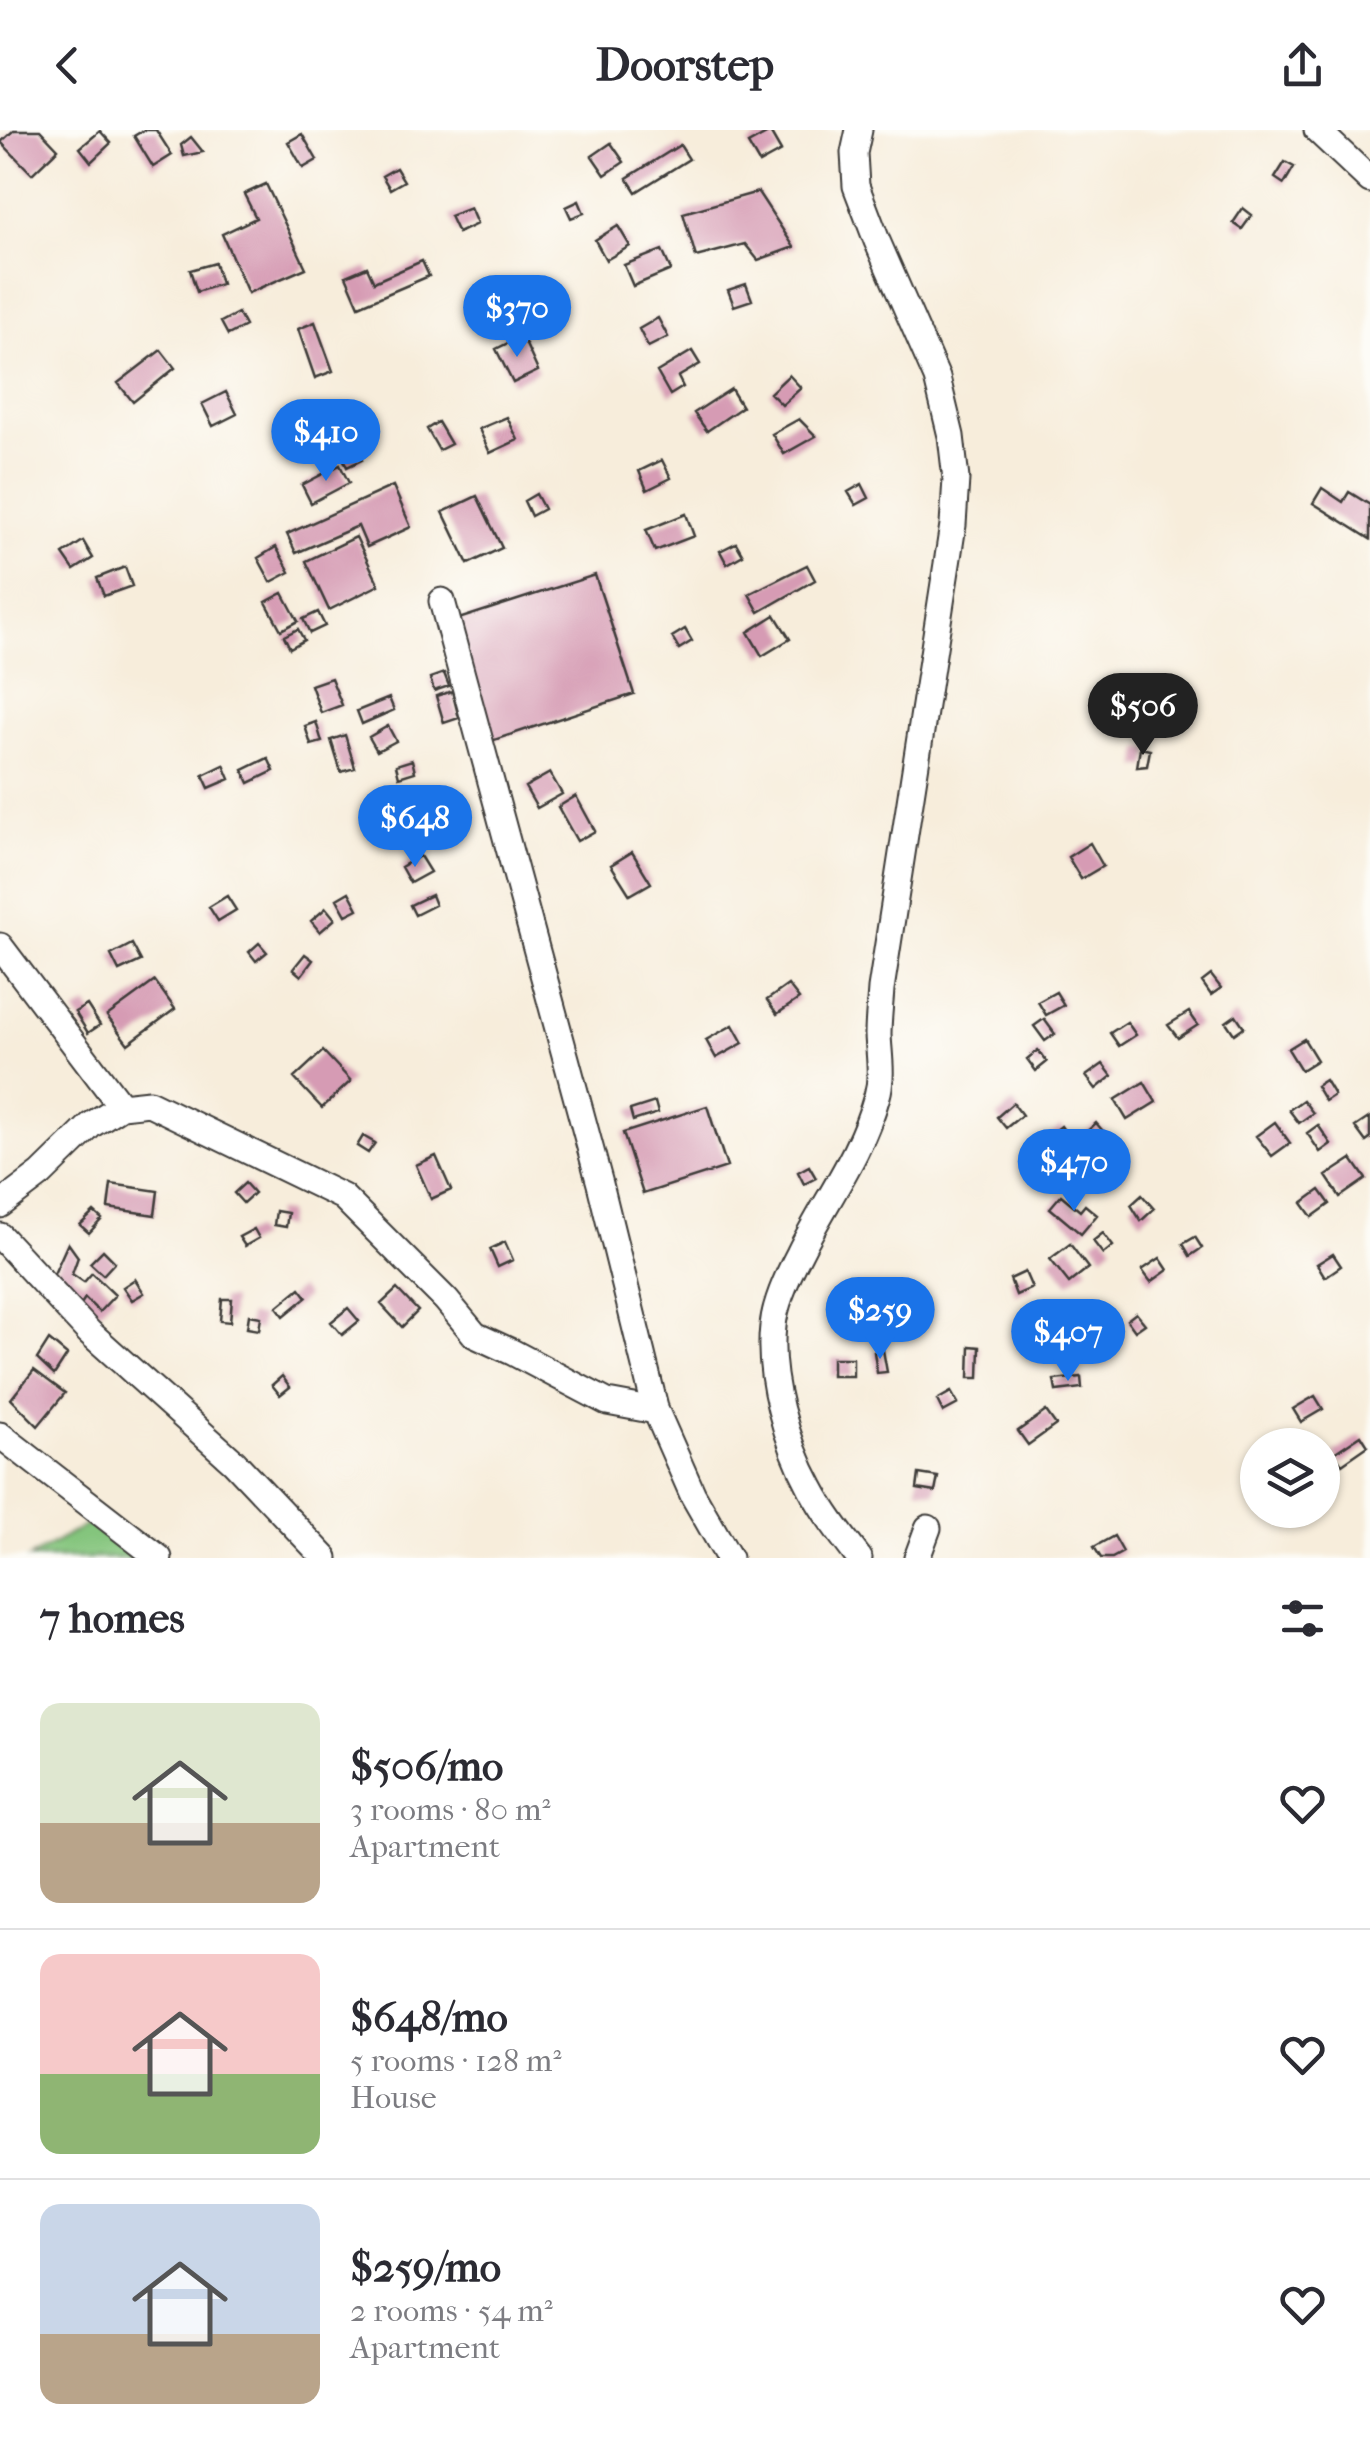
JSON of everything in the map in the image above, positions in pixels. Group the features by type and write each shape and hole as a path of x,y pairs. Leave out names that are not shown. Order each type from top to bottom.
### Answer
{"street":[{"path":"858,130 854,152 856,186 937,378 951,436 956,479 953,525 879,1012 878,1092 851,1164 797,1256 772,1323 772,1357 792,1445 811,1489 858,1558"},
{"path":"1317,130 1370,180"},
{"path":"442,601 595,1165 656,1411 694,1495 730,1558"},
{"path":"0,946 121,1106"},
{"path":"0,1205 41,1174 91,1125 121,1106 149,1103 343,1197 446,1300 475,1335 607,1402 656,1411"},
{"path":"0,1236 89,1332 234,1462 325,1558"},
{"path":"0,1435 159,1558"},
{"path":"917,1558 928,1528"}],"green space":[{"path":"96,1519 134,1558 29,1558"}],"building":[{"path":"14,130 40,130 58,149 32,174 1,142"},
{"path":"144,130 156,130 172,155 153,167 134,136"},
{"path":"100,131 111,143 91,162 80,148"},
{"path":"770,132 781,151 759,163 748,144"},
{"path":"302,134 317,160 303,168 288,142"},
{"path":"191,137 203,152 184,156 181,145"},
{"path":"611,143 624,162 605,175 592,156"},
{"path":"680,145 689,159 636,192 627,178"},
{"path":"1285,162 1294,167 1284,184 1275,178"},
{"path":"396,168 404,181 390,189 382,176"},
{"path":"266,184 306,268 248,293 222,234 256,218 244,194"},
{"path":"758,192 794,247 758,260 745,244 696,257 683,213"},
{"path":"579,201 584,213 571,218 566,207"},
{"path":"470,208 477,224 458,233 450,216"},
{"path":"1243,208 1252,215 1242,229 1233,223"},
{"path":"618,226 630,246 606,260 595,240"},
{"path":"662,250 671,270 633,286 624,265"},
{"path":"422,261 429,276 359,306 346,276 367,267 374,282"},
{"path":"215,263 221,284 197,292 190,270"},
{"path":"746,284 752,300 734,306 728,290"},
{"path":"238,313 245,326 228,335 221,322"},
{"path":"658,318 668,337 648,347 639,329"},
{"path":"315,322 333,371 315,378 298,329"},
{"path":"522,336 538,371 513,383 496,349"},
{"path":"161,350 175,368 133,402 118,383"},
{"path":"692,351 700,364 678,377 683,387 670,395 657,372"},
{"path":"789,375 801,388 782,405 770,393"},
{"path":"731,389 742,407 707,431 694,413"},
{"path":"226,392 237,414 213,426 202,404"},
{"path":"339,408 362,460 347,467 324,414"},
{"path":"507,417 518,440 490,453 479,429"},
{"path":"799,419 816,436 784,454 772,434"},
{"path":"438,422 451,444 439,450 427,429"},
{"path":"307,434 316,448 297,461 287,445"},
{"path":"662,460 671,478 647,490 639,471"},
{"path":"340,465 349,483 311,503 302,485"},
{"path":"862,484 869,498 856,505 848,492"},
{"path":"393,486 411,527 367,547 358,526 296,553 287,534"},
{"path":"1322,488 1343,502 1349,492 1370,505 1370,539 1313,503"},
{"path":"536,494 544,509 531,516 524,501"},
{"path":"477,496 502,548 468,564 443,512"},
{"path":"686,514 694,536 655,551 646,530"},
{"path":"356,537 379,585 329,610 306,561"},
{"path":"83,541 93,558 74,570 63,554"},
{"path":"736,543 743,555 727,564 720,551"},
{"path":"276,547 290,572 271,582 258,558"},
{"path":"807,565 815,580 759,612 749,594"},
{"path":"125,567 132,586 104,596 97,578"},
{"path":"595,575 634,694 482,744 443,624"},
{"path":"283,593 298,621 281,630 266,602"},
{"path":"318,612 325,626 310,633 303,619"},
{"path":"775,615 790,639 762,656 748,632"},
{"path":"298,629 304,640 290,648 284,636"},
{"path":"685,629 692,641 679,649 672,637"},
{"path":"444,673 449,686 434,691 430,678"},
{"path":"331,678 342,705 321,713 311,685"},
{"path":"452,691 459,718 444,723 436,696"},
{"path":"389,698 394,710 362,724 357,711"},
{"path":"316,722 322,742 311,745 305,726"},
{"path":"388,726 396,741 377,751 369,737"},
{"path":"345,735 355,768 341,772 331,740"},
{"path":"1140,748 1150,750 1147,766 1137,767"},
{"path":"268,758 274,771 249,783 243,770"},
{"path":"412,760 415,772 399,777 396,765"},
{"path":"224,765 230,779 209,788 203,775"},
{"path":"550,773 562,794 537,808 525,787"},
{"path":"576,796 595,831 577,841 558,807"},
{"path":"1090,843 1103,866 1081,879 1068,857"},
{"path":"632,852 651,883 630,895 611,865"},
{"path":"420,856 430,872 410,883 401,867"},
{"path":"349,892 358,909 346,915 337,899"},
{"path":"431,895 435,905 415,915 410,905"},
{"path":"227,896 236,910 218,921 209,907"},
{"path":"326,908 335,919 320,932 311,921"},
{"path":"259,943 267,952 256,961 249,952"},
{"path":"132,944 141,961 119,971 111,955"},
{"path":"305,954 313,960 301,976 293,969"},
{"path":"1211,975 1221,988 1211,995 1202,982"},
{"path":"155,981 175,1009 128,1044 107,1016"},
{"path":"788,985 799,999 777,1014 767,1000"},
{"path":"1056,992 1064,1005 1046,1015 1038,1002"},
{"path":"87,1005 100,1025 88,1033 75,1012"},
{"path":"1189,1012 1198,1025 1178,1038 1168,1025"},
{"path":"1236,1015 1244,1027 1234,1034 1226,1022"},
{"path":"1044,1019 1055,1034 1045,1041 1034,1026"},
{"path":"1127,1022 1136,1035 1119,1046 1110,1033"},
{"path":"733,1025 743,1043 716,1058 706,1040"},
{"path":"1304,1039 1317,1060 1301,1070 1288,1049"},
{"path":"1038,1050 1047,1062 1036,1071 1027,1059"},
{"path":"323,1051 351,1081 322,1108 294,1078"},
{"path":"1103,1064 1112,1076 1096,1089 1086,1076"},
{"path":"1325,1080 1334,1095 1325,1101 1316,1086"},
{"path":"1144,1082 1156,1102 1127,1120 1115,1100"},
{"path":"1303,1100 1313,1113 1299,1123 1289,1110"},
{"path":"655,1102 658,1113 633,1121 630,1110"},
{"path":"1013,1103 1022,1115 1006,1128 997,1117"},
{"path":"707,1106 727,1167 643,1194 623,1133"},
{"path":"1370,1117 1370,1139 1366,1142 1355,1127"},
{"path":"1275,1122 1290,1143 1272,1156 1256,1136"},
{"path":"1096,1123 1117,1147 1104,1158 1083,1135"},
{"path":"1318,1125 1331,1144 1320,1152 1307,1133"},
{"path":"1061,1126 1070,1139 1059,1148 1050,1135"},
{"path":"363,1136 375,1143 368,1153 357,1146"},
{"path":"436,1156 451,1190 431,1199 416,1165"},
{"path":"1352,1159 1366,1179 1340,1197 1326,1176"},
{"path":"809,1166 816,1178 804,1184 798,1172"},
{"path":"245,1183 254,1193 243,1203 234,1193"},
{"path":"111,1184 158,1191 155,1215 108,1208"},
{"path":"1320,1190 1330,1204 1312,1217 1302,1203"},
{"path":"1061,1195 1080,1211 1085,1205 1097,1215 1081,1234 1050,1208"},
{"path":"1142,1195 1154,1209 1141,1221 1131,1205"},
{"path":"276,1211 288,1213 286,1227 274,1225"},
{"path":"94,1212 102,1219 89,1233 80,1225"},
{"path":"254,1229 259,1238 245,1246 239,1237"},
{"path":"1103,1233 1113,1246 1103,1254 1093,1241"},
{"path":"1195,1237 1202,1248 1190,1256 1183,1244"},
{"path":"505,1242 513,1260 498,1267 490,1249"},
{"path":"68,1243 78,1257 72,1274 84,1282 92,1273 115,1295 99,1312 85,1298 74,1315 49,1285"},
{"path":"1070,1244 1088,1268 1069,1283 1050,1259"},
{"path":"103,1250 115,1262 103,1275 90,1263"},
{"path":"1333,1254 1341,1266 1325,1277 1317,1264"},
{"path":"1160,1258 1168,1270 1151,1282 1142,1270"},
{"path":"1025,1272 1032,1288 1016,1295 1010,1279"},
{"path":"135,1279 144,1293 132,1300 123,1287"},
{"path":"300,1288 307,1297 284,1316 277,1307"},
{"path":"397,1289 418,1311 402,1327 381,1304"},
{"path":"222,1299 232,1299 230,1322 220,1321"},
{"path":"348,1308 359,1321 342,1335 331,1322"},
{"path":"1136,1313 1145,1324 1135,1331 1127,1320"},
{"path":"249,1315 261,1317 259,1330 247,1328"},
{"path":"1059,1316 1068,1328 1057,1338 1047,1325"},
{"path":"49,1340 67,1355 54,1375 37,1359"},
{"path":"970,1346 980,1347 979,1378 969,1378"},
{"path":"883,1350 887,1372 877,1373 874,1352"},
{"path":"832,1358 853,1358 853,1376 832,1376"},
{"path":"34,1370 65,1393 38,1426 11,1399"},
{"path":"282,1376 290,1387 280,1395 272,1385"},
{"path":"1081,1377 1082,1388 1056,1391 1054,1380"},
{"path":"951,1392 958,1404 943,1412 937,1400"},
{"path":"1315,1396 1323,1409 1301,1422 1293,1409"},
{"path":"1046,1411 1056,1425 1028,1445 1018,1431"},
{"path":"1361,1435 1368,1446 1342,1464 1340,1449"},
{"path":"919,1474 938,1477 935,1492 917,1489"},
{"path":"1114,1536 1123,1552 1101,1558 1094,1547"}]}
